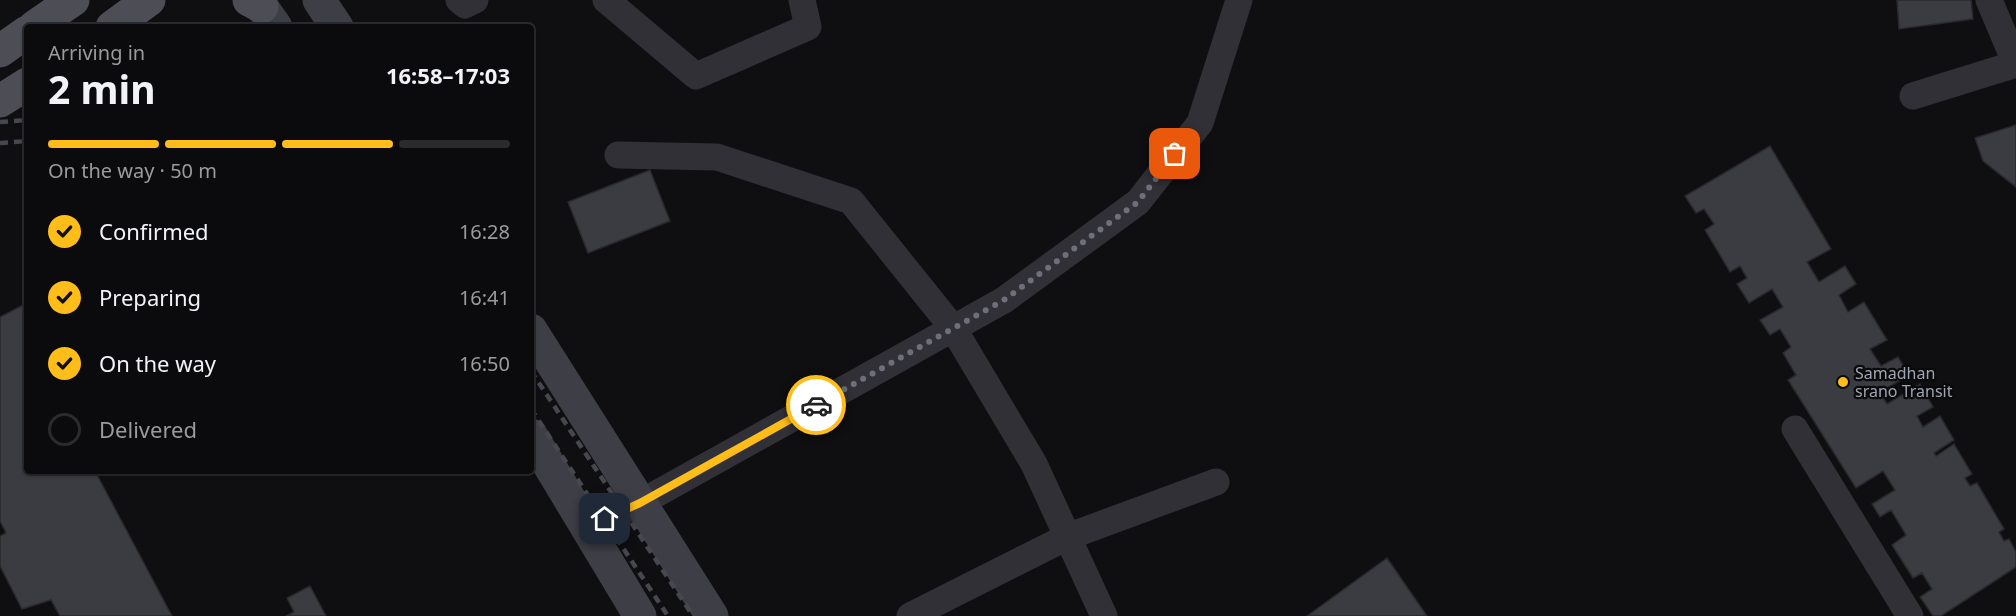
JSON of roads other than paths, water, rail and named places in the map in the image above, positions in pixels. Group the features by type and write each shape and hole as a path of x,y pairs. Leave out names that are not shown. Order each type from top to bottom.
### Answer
{"main road":[{"path":"116,24 148,0"},
{"path":"319,0 335,24"},
{"path":"38,24 69,1"},
{"path":"0,51 24,34"},
{"path":"0,101 24,86"},
{"path":"534,335 712,616"},
{"path":"534,440 640,616"}],"street":[{"path":"459,0 465,5 475,0"},
{"path":"606,0 696,76 808,27 802,0"},
{"path":"587,528 640,503 1004,300 1138,202 1200,123 1239,0"},
{"path":"1913,96 2016,64 1989,0"},
{"path":"618,155 717,157 851,201 953,328 1034,464 1104,616"},
{"path":"1795,429 1910,616"},
{"path":"910,616 1067,537 1216,482"}],"railway":[{"path":"0,122 24,120"},
{"path":"0,143 24,141"},
{"path":"534,376 693,616"},
{"path":"534,414 668,616"}],"place":[{"name":"Samadhan srano Transit","path":"1843,382"}]}
